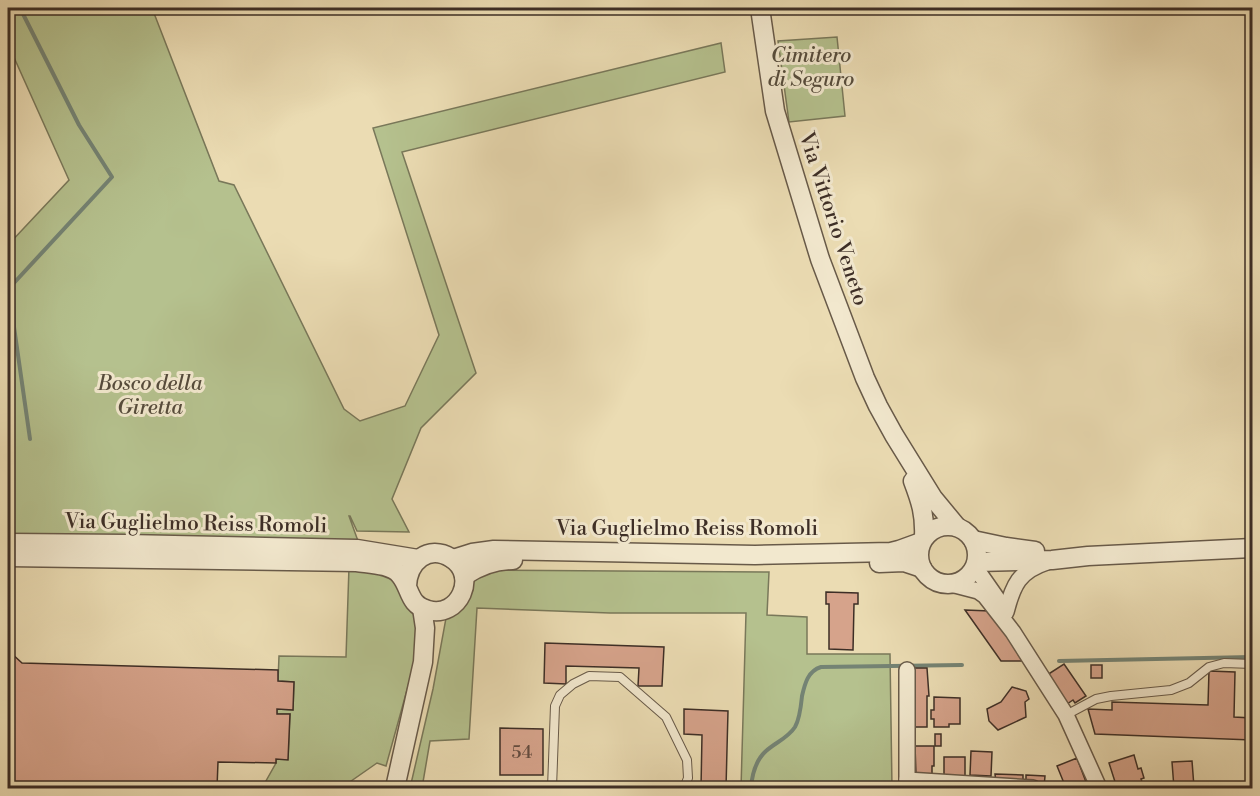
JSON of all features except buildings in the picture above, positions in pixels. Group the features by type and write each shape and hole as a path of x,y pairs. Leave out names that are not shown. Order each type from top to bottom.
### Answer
{"street":[{"name":"Via Vittorio Veneto","path":"760,8 775,111 786,151 820,259 865,378 894,435"},
{"path":"894,435 933,498 957,527"},
{"path":"894,435 922,503 924,523 918,558 925,574 935,582 978,591 985,596 1013,632 1066,715 1099,789"},
{"path":"922,540 930,531 944,525 957,527 967,532 973,540 977,550 976,564 966,578 951,584"},
{"name":"Via Guglielmo Reiss Romoli","path":"453,559 494,550 755,555 891,552 922,540"},
{"path":"973,540 1006,547 1088,556"},
{"name":"Via Guglielmo Reiss Romoli","path":"8,543 357,549 418,559"},
{"path":"8,550 84,550 127,544"},
{"path":"976,564 1252,548"},
{"path":"436,553 453,559 464,576 463,594 452,607 444,610 437,612 422,608 410,595 407,586 407,576 411,567 418,559 436,553"},
{"name":"Via Guglielmo Reiss Romoli","path":"8,557 357,562 387,567 400,574 407,586"},
{"name":"Via Guglielmo Reiss Romoli","path":"464,576 476,568 504,560 755,564 904,562 922,568"},
{"path":"1006,612 1011,592 1023,575 1034,566 1052,560"},
{"path":"976,564 1006,612 1013,632"},
{"path":"395,789 423,662 425,628 422,608"},
{"path":"406,789 433,660 435,630 444,610"},
{"path":"907,670 907,784 1033,789"}],"lane":[{"path":"1066,715 1096,699 1171,690 1189,683 1209,667 1224,663 1252,664"},
{"path":"552,789 555,706 560,695 573,684 589,676 620,677 666,717 687,760 688,778 684,789"}],"green space":[{"name":"Bosco della Giretta","path":"8,8 152,8 219,181 234,185 344,409 360,421 405,406 439,335 373,128 721,43 725,72 402,152 476,373 421,428 392,499 409,532 357,531 349,516 358,541 8,537 8,245 69,180 8,44"},
{"name":"Cimitero di Seguro","path":"837,37 845,116 789,122 778,41"},
{"path":"349,567 394,576 402,587 407,607 418,618 415,661 386,766 377,763 341,788 262,788 276,759 288,759 290,714 277,714 277,709 293,710 294,682 278,681 279,656 346,657"},
{"path":"490,570 769,572 767,615 807,617 807,654 890,654 892,788 741,788 746,613 610,613 477,608 469,739 430,741 422,788 410,788 433,689 446,618 467,598 472,580"}],"waterway":[{"path":"20,8 79,125 112,177 13,284 14,327 30,439"},
{"path":"1059,661 1252,657"},
{"path":"751,788 755,768 760,759 795,727 806,682 813,671 821,667 962,665"}]}
